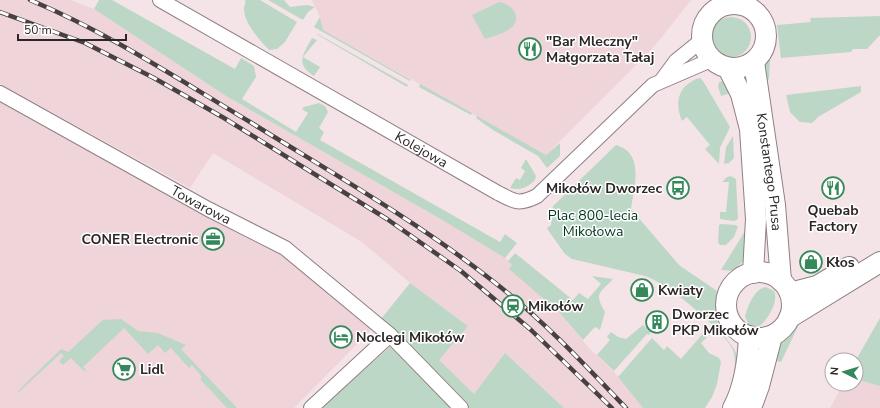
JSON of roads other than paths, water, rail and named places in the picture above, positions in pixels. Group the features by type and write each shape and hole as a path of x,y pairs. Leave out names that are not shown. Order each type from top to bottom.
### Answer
{"street":[{"name":"Kolejowa","path":"160,0 498,193 519,203 526,202 537,196 654,85 662,80 719,64"},
{"path":"726,2 743,5 751,4 764,24 767,35 766,45 761,55 754,62 737,69 719,64 703,48 702,32 708,16 726,2"},
{"name":"Kolejowa","path":"662,80 676,61 702,40"},
{"name":"Konstantego Prusa","path":"754,62 776,205 786,287"},
{"name":"Konstantego Prusa","path":"719,64 741,94 750,129 756,219 753,273"},
{"name":"Towarowa","path":"0,92 208,210 285,248 390,335 461,408"},
{"path":"786,287 817,286 880,249"},
{"path":"789,318 880,262"},
{"path":"753,273 763,273 773,276 786,287 792,310 789,318 779,332 772,336 757,338 749,336 734,326 729,317 727,299 736,282 753,273"},
{"path":"311,408 390,335"},
{"path":"733,408 744,382 748,363 749,336"},
{"path":"751,408 760,386 772,336"}],"railway":[{"path":"30,0 87,27 142,57 405,218 465,260 512,296 562,342 626,408"},
{"path":"0,12 85,43 154,78 224,118 387,219 461,271 530,329 612,408"}],"place":[{"name":"\"Bar Mleczny\" Małgorzata Tałaj","path":"530,49"},
{"name":"Mikołów Dworzec","path":"678,188"},
{"name":"Quebab Factory","path":"833,188"},
{"name":"CONER Electronic","path":"213,239"},
{"name":"Kłos","path":"811,262"},
{"name":"Kwiaty","path":"642,290"},
{"name":"Mikołów","path":"513,306"},
{"name":"Dworzec PKP Mikołów","path":"657,322"},
{"name":"Noclegi Mikołów","path":"341,337"},
{"name":"Lidl","path":"124,369"}],"park label":[{"name":"Plac 800-lecia Mikołowa","path":"593,224"}]}
